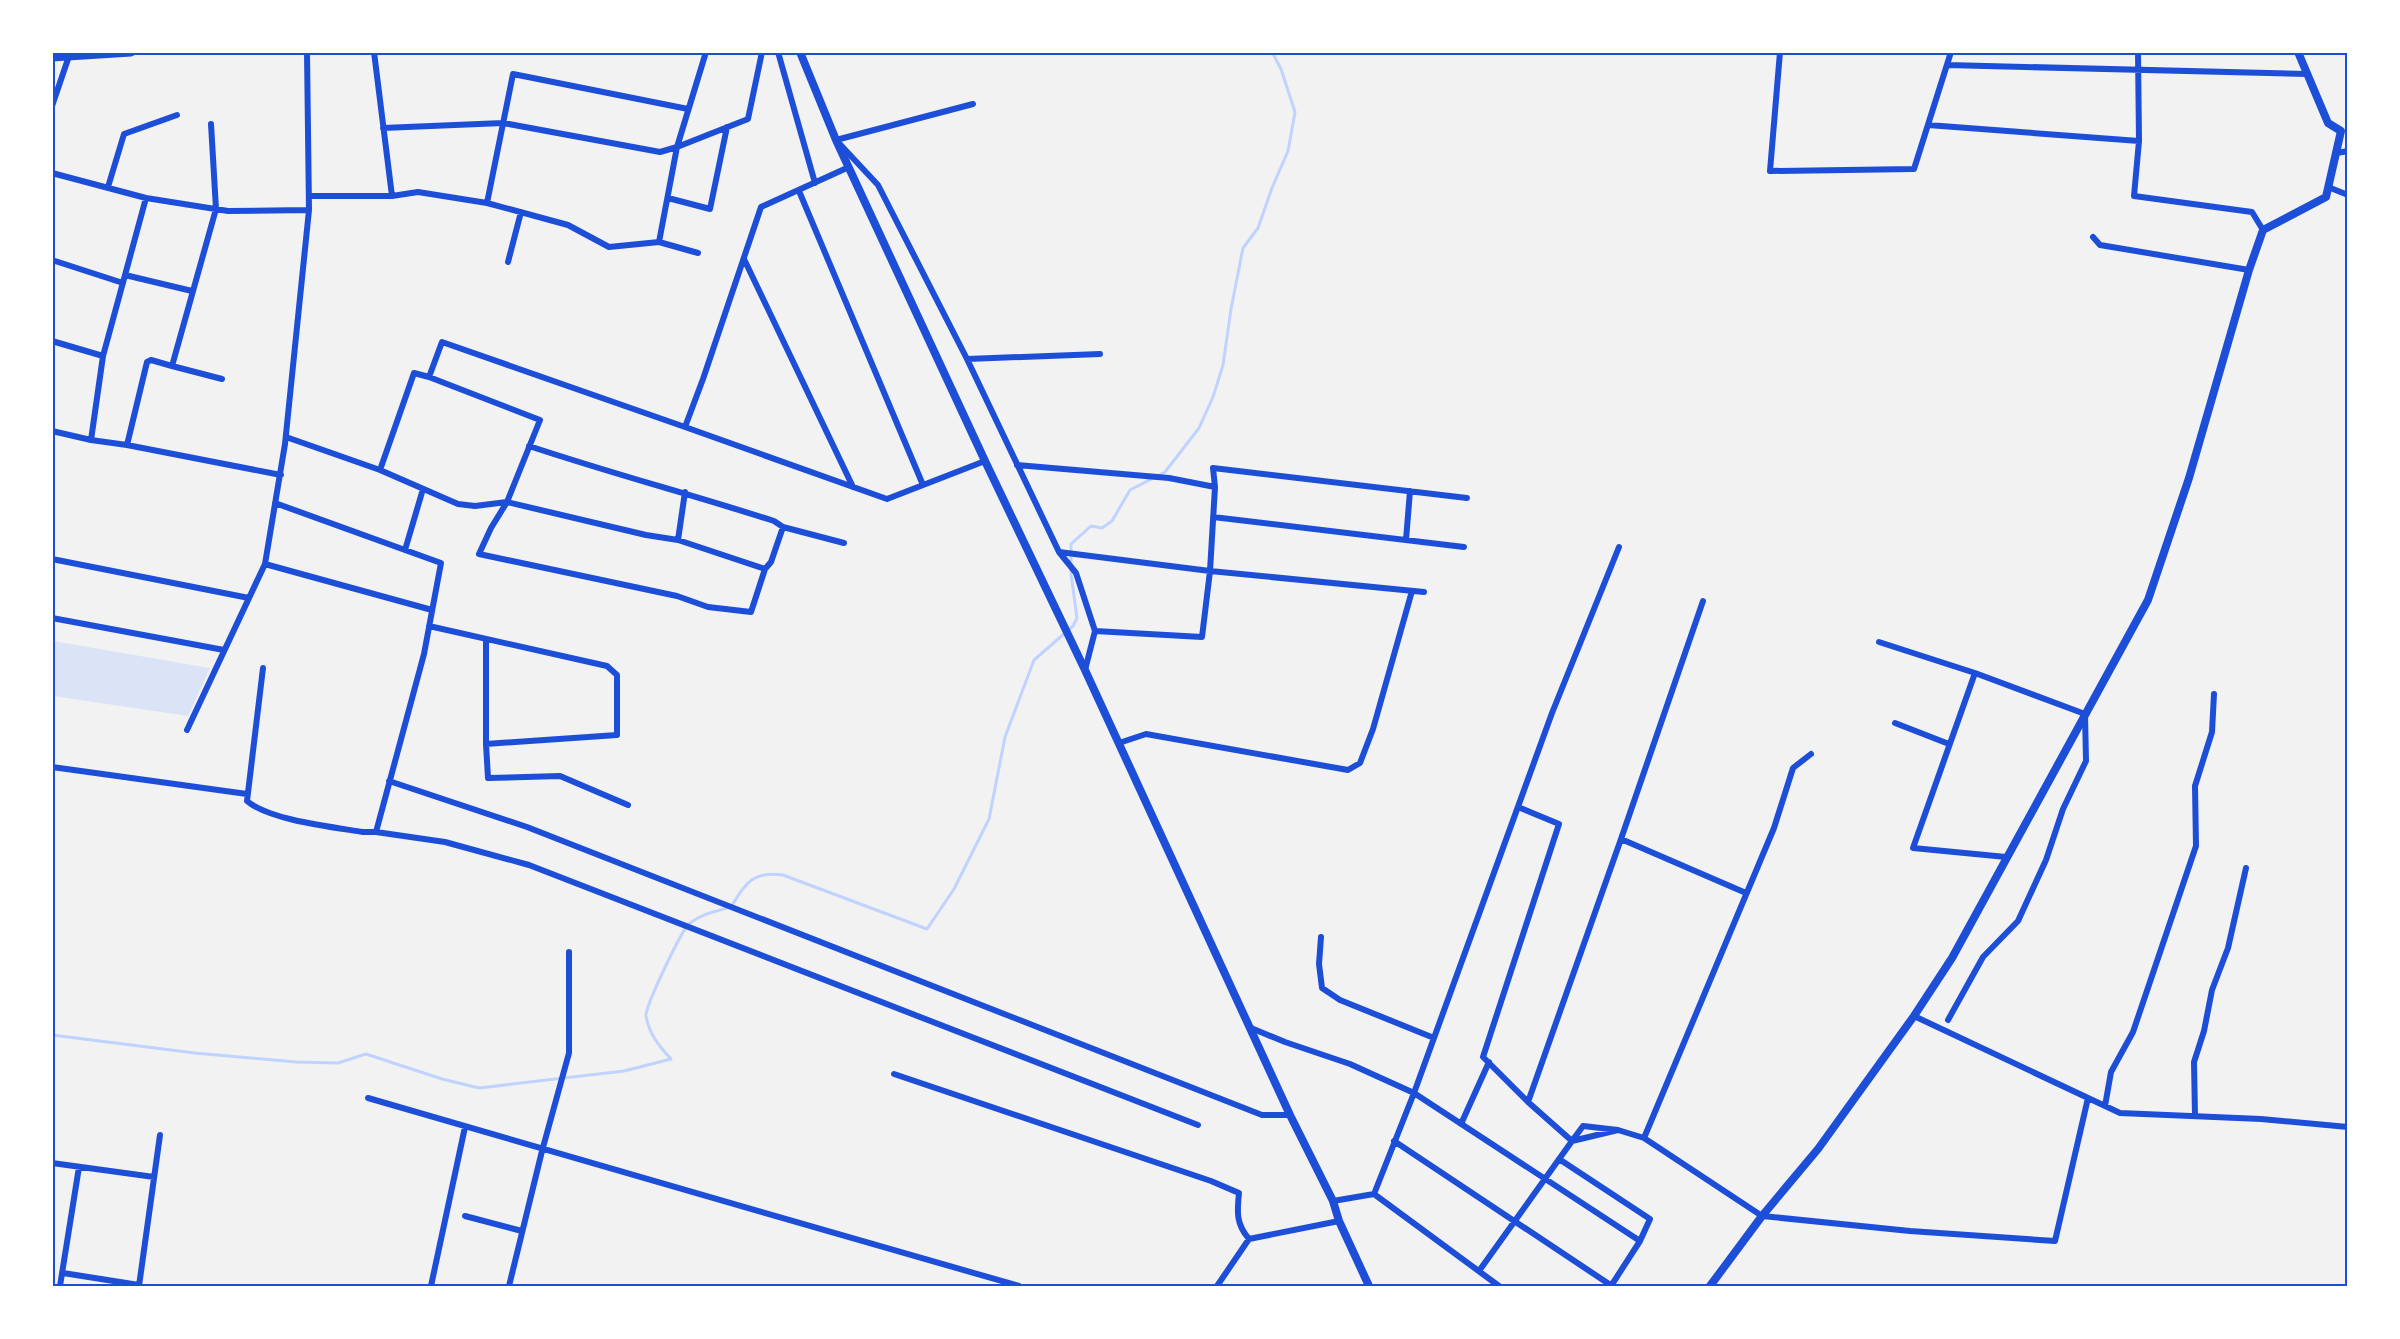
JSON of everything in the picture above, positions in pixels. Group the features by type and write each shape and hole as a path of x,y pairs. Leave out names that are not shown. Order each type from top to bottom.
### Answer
{"main road":[{"path":"52,57 131,52"}],"street":[{"path":"187,730 265,564 274,503 281,475 309,210 306,52"},
{"path":"374,52 392,196"},
{"path":"659,242 677,147 706,52"},
{"path":"383,128 503,123 660,152 748,118 762,52"},
{"path":"778,52 815,183"},
{"path":"800,52 836,140 1119,743 1290,1115 1333,1201 1339,1221 1369,1287"},
{"path":"1780,52 1770,171 1914,169 1951,52"},
{"path":"2138,52 2139,141 2134,196 2252,212 2263,230"},
{"path":"1710,1287 1762,1216 1818,1149 1914,1016 1952,958 2148,600 2189,478 2249,270 2263,230 2326,197 2344,131 2328,123 2298,52"},
{"path":"52,106 69,56"},
{"path":"1947,65 2307,74"},
{"path":"487,203 513,74 688,110"},
{"path":"836,140 973,104"},
{"path":"108,187 124,134 177,115"},
{"path":"172,366 216,209 212,124"},
{"path":"1928,125 2139,141"},
{"path":"668,198 710,208 727,128"},
{"path":"836,140 878,185 967,359 1059,552 1076,573 1095,631 1085,670"},
{"path":"2337,153 2348,151"},
{"path":"685,427 704,379 761,207 849,167"},
{"path":"52,173 146,198 228,211 309,210"},
{"path":"2328,187 2348,195"},
{"path":"799,191 923,485"},
{"path":"309,196 392,196 418,192 487,203 568,225 609,247 659,242 698,252"},
{"path":"91,440 103,356 146,198"},
{"path":"508,262 521,212"},
{"path":"2093,237 2100,245 2249,270"},
{"path":"743,259 854,487"},
{"path":"52,260 123,284"},
{"path":"125,274 192,291"},
{"path":"52,341 103,356"},
{"path":"429,377 442,342 887,499 985,461"},
{"path":"967,359 1100,354"},
{"path":"127,445 147,362 151,360 222,379"},
{"path":"380,470 414,373 540,420 507,502 479,554 677,596 708,607 751,612 765,569 771,562 783,527"},
{"path":"52,431 281,475"},
{"path":"286,437 380,470 458,504 475,506 507,502 646,535 678,540 765,569"},
{"path":"529,446 607,472 684,492 774,521 783,527 844,543"},
{"path":"1017,465 1169,478 1215,487"},
{"path":"1095,631 1202,637 1210,572 1215,487 1213,468 1467,498"},
{"path":"405,550 423,489"},
{"path":"1406,540 1410,491"},
{"path":"678,540 684,492"},
{"path":"274,503 441,563 410,709 376,832"},
{"path":"1213,517 1464,547"},
{"path":"1374,1194 1414,1093 1552,713 1618,547"},
{"path":"1059,552 1210,572 1424,592"},
{"path":"52,559 249,598"},
{"path":"265,564 432,610"},
{"path":"1119,743 1146,734 1348,770 1360,763 1373,729 1412,591"},
{"path":"1528,1102 1703,601"},
{"path":"52,618 224,650"},
{"path":"429,627 607,666 617,675 617,735 486,744"},
{"path":"486,639 488,778 560,776 628,805"},
{"path":"1879,642 1975,673 2085,714"},
{"path":"263,668 247,794 247,801 258,809 328,826 445,842 529,865 1198,1125"},
{"path":"1975,673 1912,848 2006,857"},
{"path":"2105,1107 2111,1072 2133,1032 2196,846 2195,786 2212,732 2214,694"},
{"path":"1948,1020 1983,957 2018,921 2046,860 2064,809 2086,761 2085,714"},
{"path":"1895,723 1949,744"},
{"path":"1644,1138 1774,828 1794,768 1811,754"},
{"path":"52,767 247,794"},
{"path":"389,781 527,827 1262,1115 1290,1115"},
{"path":"1518,807 1559,824 1483,1057 1528,1102 1572,1141"},
{"path":"1621,839 1746,893"},
{"path":"2195,1116 2194,1062 2204,1031 2211,990 2228,948 2246,868"},
{"path":"1321,937 1319,964 1322,988 1340,1000 1434,1038"},
{"path":"509,1287 542,1150 570,1053 568,952"},
{"path":"1914,1016 2120,1113 2261,1119 2348,1127"},
{"path":"1251,1028 1350,1064 1414,1093 1640,1241"},
{"path":"1461,1124 1489,1062"},
{"path":"894,1074 1211,1181 1239,1193 1237,1214 1240,1228 1249,1239"},
{"path":"368,1098 1019,1287"},
{"path":"1479,1271 1583,1126 1618,1130 1644,1138 1762,1216 1910,1231 2055,1240 2088,1098"},
{"path":"431,1287 465,1127"},
{"path":"1572,1141 1618,1130"},
{"path":"63,1273 139,1286 160,1135"},
{"path":"1394,1142 1611,1286 1640,1241 1650,1220 1559,1159"},
{"path":"52,1163 154,1177"},
{"path":"60,1287 79,1167"},
{"path":"1333,1201 1374,1194 1499,1287"},
{"path":"465,1216 522,1231"},
{"path":"1217,1287 1249,1239 1339,1221"}],"shaded area":[{"path":"53,641 210,668 188,716 53,696"}],"waterway":[{"path":"52,1035 195,1053 296,1062 338,1063 366,1054 442,1079 479,1088 624,1071 671,1059 655,1039 646,1016 664,969 689,924 704,915 731,907 746,885 757,877 772,874 783,875 927,929 954,889 989,819 1005,737 1034,660 1073,626 1077,618 1071,574 1071,544 1091,526 1102,528 1112,521 1130,490 1165,472 1199,428 1213,397 1223,365 1243,248 1258,228 1288,151 1295,112 1281,69 1272,52"}]}
